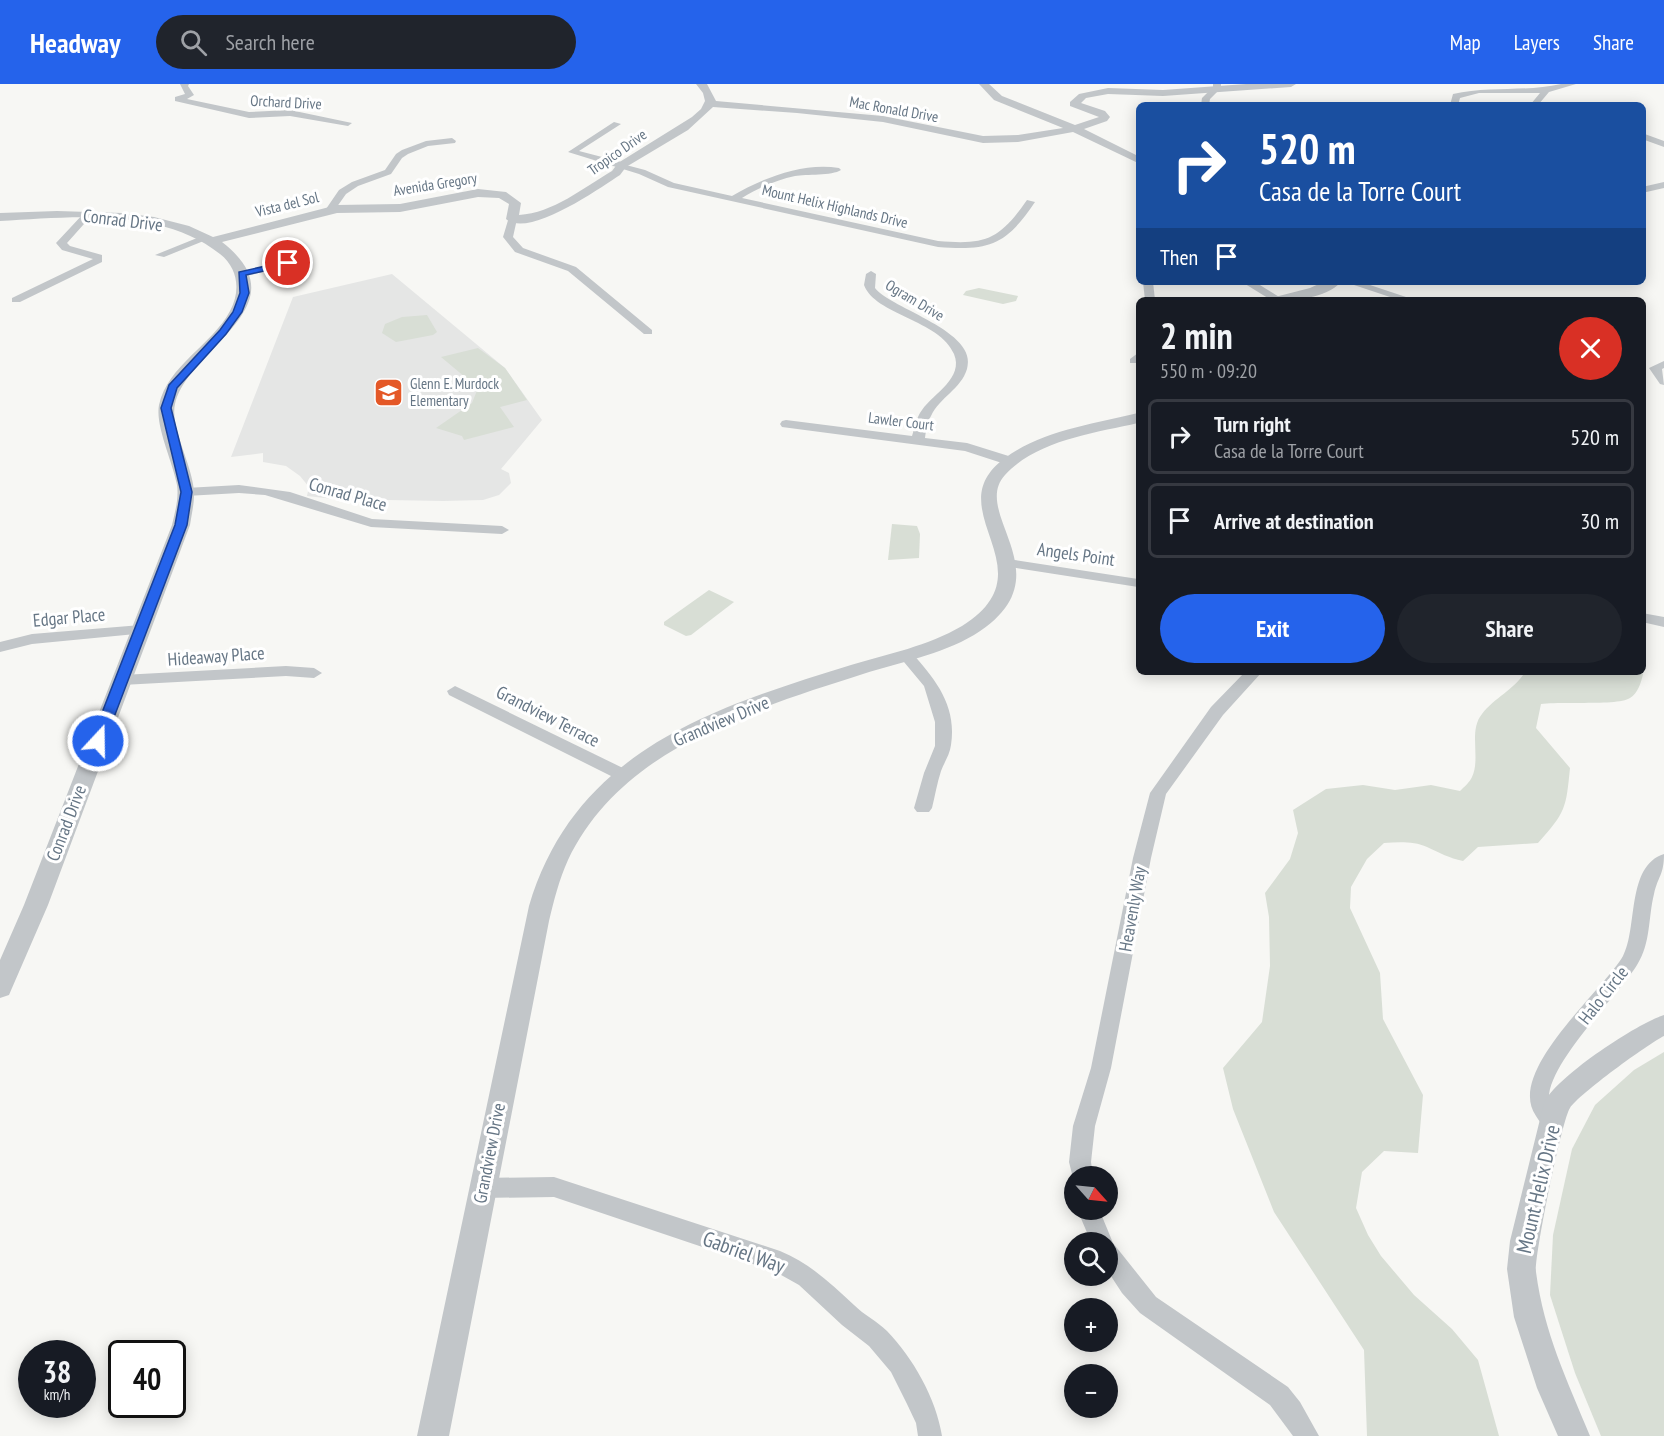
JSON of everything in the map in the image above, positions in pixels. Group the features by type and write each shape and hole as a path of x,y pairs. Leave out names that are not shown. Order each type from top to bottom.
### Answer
{"street":[{"name":"Orchard Drive","path":"184,84 190,95 178,99 249,115 273,116 290,113 348,123"},
{"path":"701,84 708,93 710,104"},
{"path":"984,84 998,98 1072,128 1136,159"},
{"path":"1205,102 1206,98 1217,86 1291,84"},
{"path":"1455,102 1456,96 1473,91 1546,90 1572,84"},
{"name":"Mac Ronald Drive","path":"710,104 748,105 882,119 970,138 996,140 1018,139 1072,128 1104,118 1101,113 1074,104 1079,98 1088,94 1108,91 1163,93 1217,86"},
{"path":"1536,102 1546,90"},
{"name":"Tropico Drive","path":"512,219 530,218 552,212 616,173 622,166 692,122 710,104"},
{"name":"Mount Helix Highlands Drive","path":"617,124 572,152 642,172 671,185 930,243 955,245 987,242 1009,231 1030,202"},
{"path":"1646,137 1664,144"},
{"name":"Vista del Sol","path":"209,239 331,210 342,192 355,184 388,172 399,156 405,152 426,144 452,141"},
{"path":"735,198 764,181 782,175 816,169 836,170"},
{"path":"1646,189 1664,185"},
{"name":"Avenida Gregory","path":"331,210 400,208 464,194 491,193 506,196 515,202 508,237 519,249 572,269 648,332"},
{"path":"16,300 99,258 66,248 61,243 87,215"},
{"name":"Conrad Drive","path":"0,217 87,215 140,219 173,226 209,239 224,248 238,263 244,293 237,312 223,332 180,376 173,387 166,408 186,492 181,525 36,906 0,988"},
{"path":"160,255 209,239"},
{"path":"242,274 288,263"},
{"name":"Ogram Drive","path":"871,274 868,282 870,289 879,298 947,337 957,346 963,359 962,371 957,380 925,414 918,439"},
{"path":"1252,285 1274,297"},
{"path":"1291,297 1328,285"},
{"path":"1360,285 1400,297"},
{"path":"1664,364 1655,368 1664,381"},
{"path":"1008,563 988,506 992,483 1001,470 1010,461 1051,441 1136,419"},
{"name":"Lawler Court","path":"786,424 967,447 1010,461"},
{"name":"Conrad Place","path":"186,492 264,491 285,495 371,523 502,530"},
{"name":"Angels Point","path":"1008,563 1136,583"},
{"name":"Grandview Drive","path":"433,1436 481,1188 543,898 564,846 598,799 623,775 681,735 744,707 907,656 961,634 983,619 1001,597 1009,577 1008,563"},
{"path":"1646,618 1664,622"},
{"name":"Edgar Place","path":"0,647 32,639 141,630"},
{"path":"907,656 931,684 943,722 943,746 932,773 923,808"},
{"name":"Hideaway Place","path":"122,680 286,671 314,673"},
{"name":"Heavenly Way","path":"1081,1166 1084,1126 1101,1068 1142,858 1158,793 1217,711 1251,675"},
{"name":"Grandview Terrace","path":"455,691 623,775"},
{"name":"Halo Circle","path":"1554,1122 1540,1106 1540,1092 1550,1063 1631,958 1640,934 1645,889 1656,867 1664,861"},
{"name":"Mount Helix Drive","path":"1574,1436 1552,1388 1529,1317 1521,1269 1524,1241 1557,1103 1577,1084 1651,1031 1664,1025"},
{"name":"Gabriel Way","path":"481,1188 554,1187 780,1262 807,1277 850,1317 877,1338 899,1364 916,1395 928,1423 930,1436"},
{"path":"1118,1267 1148,1305 1279,1396 1307,1436"}],"shaded area":[{"name":"Glenn E. Murdock Elementary","path":"392,274 505,368 542,420 501,469 509,473 511,483 499,495 483,500 443,501 334,499 307,496 309,487 300,476 286,466 263,462 263,453 231,457 293,297"},
{"path":"979,288 1018,296 1016,301 1003,304 963,295 966,291"},
{"path":"427,315 437,332 433,335 396,342 382,333 385,324 402,317"},
{"path":"478,348 505,368 527,400 500,407 514,427 464,440 462,436 436,428 472,403 478,388 441,357"},
{"path":"892,524 917,526 920,534 919,558 888,560"},
{"path":"709,590 734,602 691,635 686,636 664,625 664,622"},
{"path":"1523,675 1643,675 1635,693 1624,700 1602,703 1541,704 1536,728 1570,768 1563,809 1538,843 1478,847 1463,861 1417,844 1384,843 1367,859 1351,887 1350,908 1380,973 1383,1019 1423,1095 1418,1153 1384,1151 1362,1172 1356,1208 1368,1235 1381,1256 1414,1295 1452,1329 1478,1360 1499,1436 1367,1436 1364,1350 1274,1212 1233,1109 1223,1068 1262,1022 1270,966 1269,917 1265,893 1290,859 1298,833 1293,810 1326,789 1363,785 1395,790 1431,785 1460,791 1470,781 1474,770 1478,721 1487,708"},
{"path":"1664,1052 1664,1436 1601,1436 1575,1373 1550,1295 1553,1235 1572,1149 1595,1105 1634,1070"}],"place":[{"name":"Glenn E. Murdock Elementary","path":"389,392"}],"route":[{"path":"98,741 181,525 186,492 166,408 173,387 180,376 223,332 237,312 244,293 242,274 288,263"}]}
